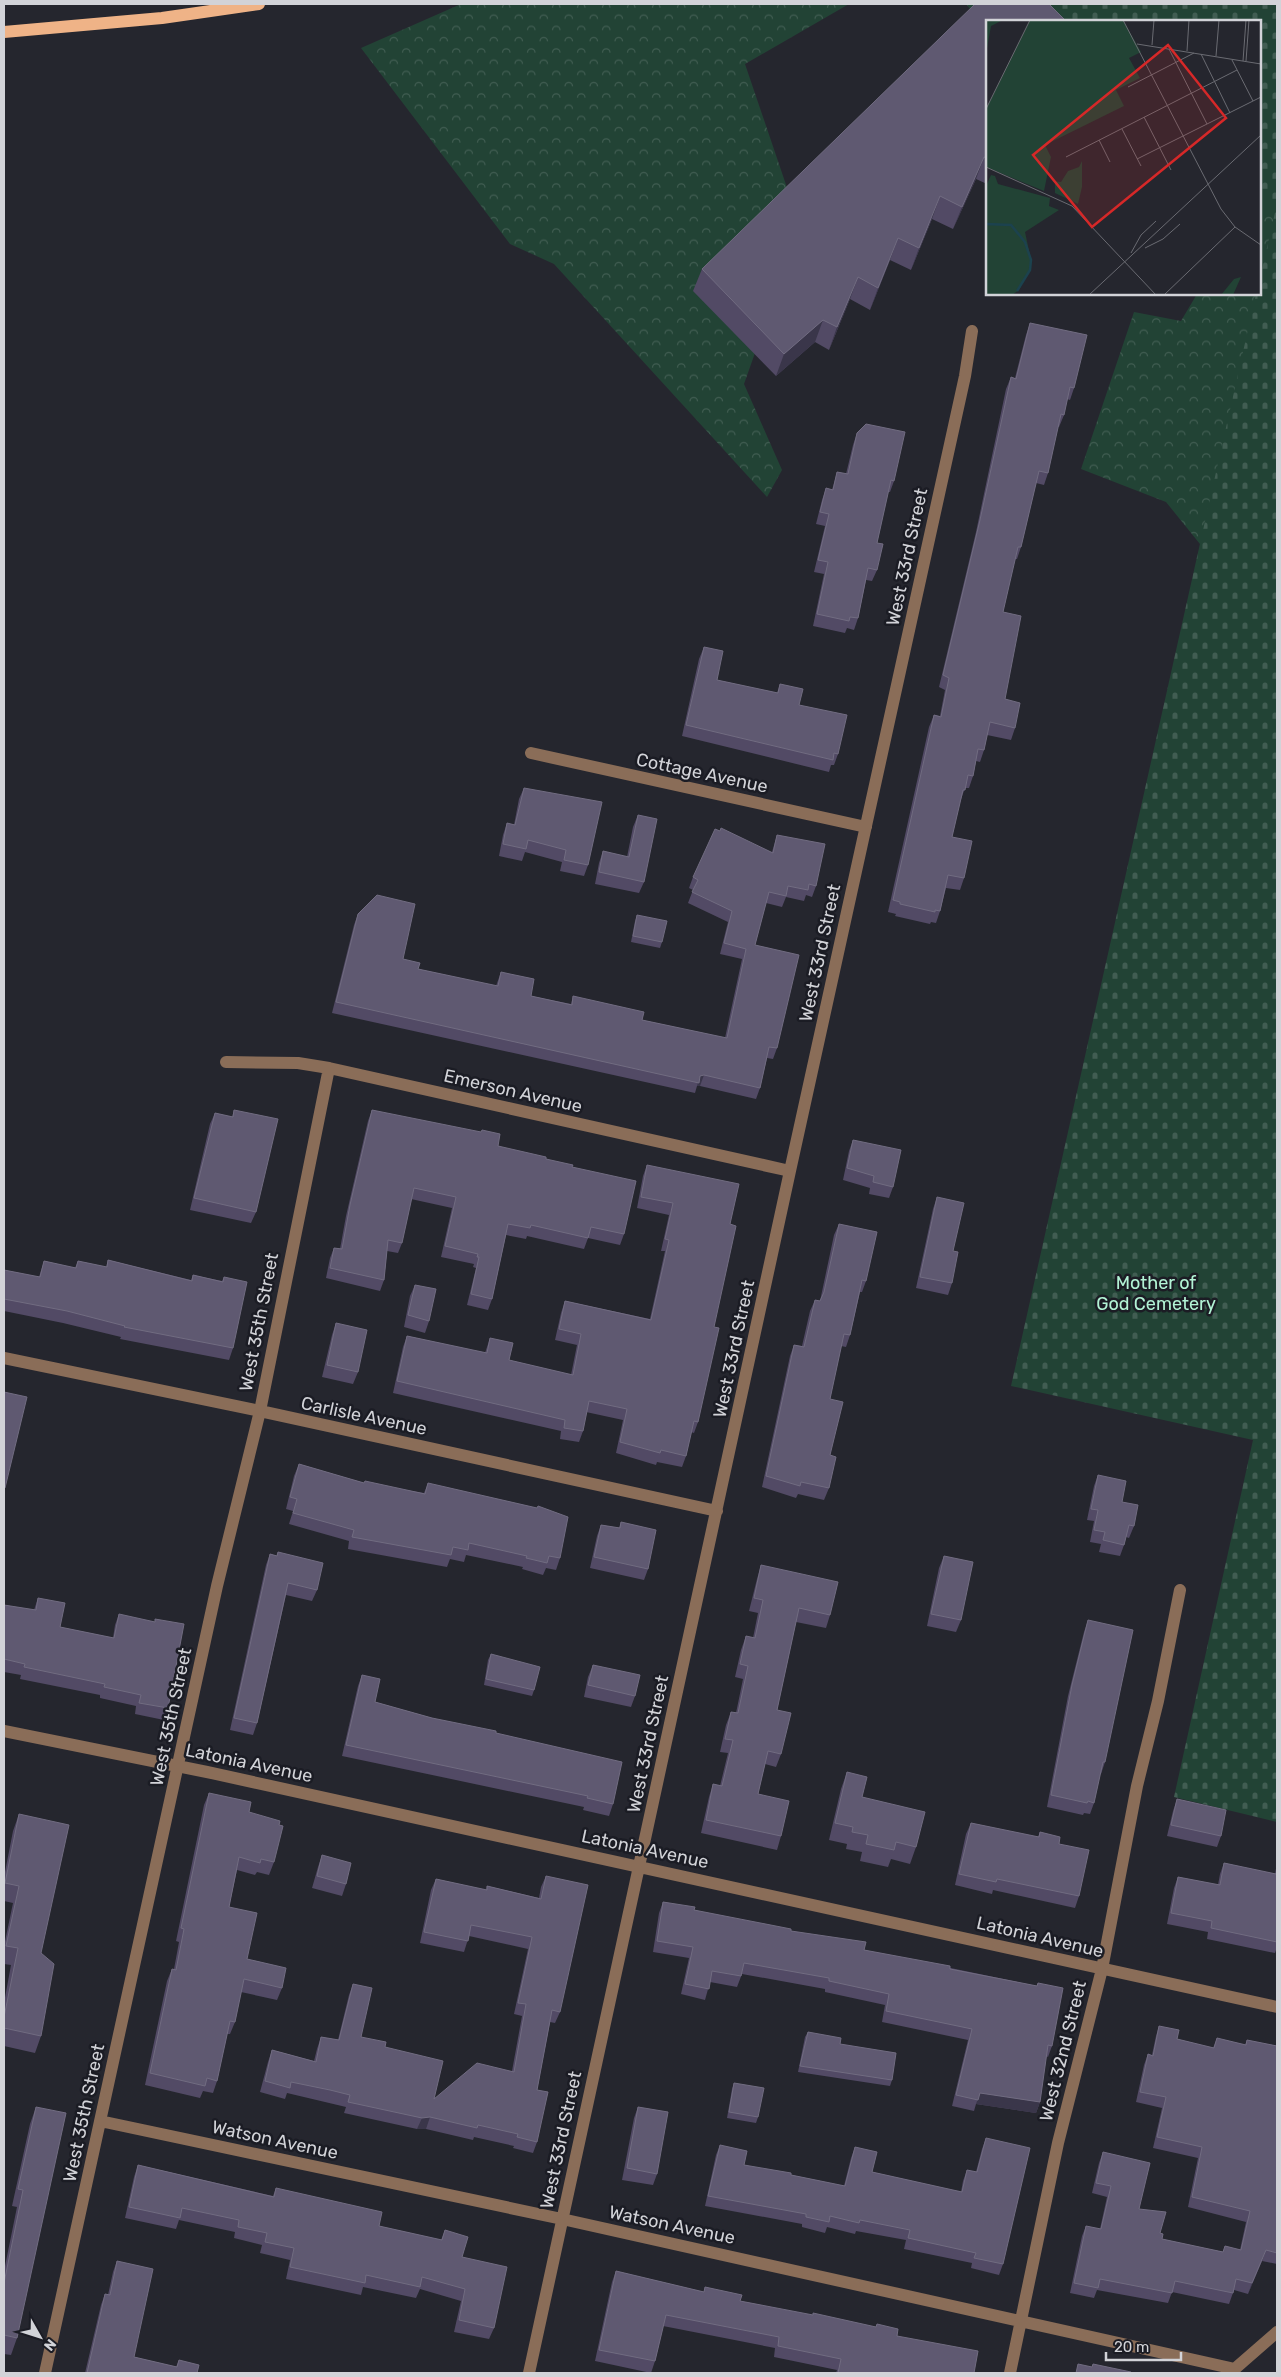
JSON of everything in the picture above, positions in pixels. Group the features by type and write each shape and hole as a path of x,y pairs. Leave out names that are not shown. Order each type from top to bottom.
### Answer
{"main road":[{"path":"4,32 162,18 259,4"}],"street":[{"name":"West 33rd Street","path":"529,2373 965,376 972,331"},
{"name":"Cottage Avenue","path":"531,753 866,827"},
{"name":"Emerson Avenue","path":"226,1062 298,1062 790,1171"},
{"name":"West 35th Street","path":"45,2373 217,1586 260,1411 329,1068"},
{"name":"Carlisle Avenue","path":"4,1358 260,1411 717,1511"},
{"name":"West 32nd Street","path":"1010,2373 1058,2143 1102,1969 1137,1786 1158,1701 1180,1590"},
{"name":"Latonia Avenue","path":"4,1731 178,1766 1277,2007"},
{"name":"Watson Avenue","path":"100,2121 562,2219 1020,2320 1233,2371"},
{"path":"1233,2371 1277,2332"}],"green space":[{"path":"461,4 849,4 745,64 800,226 744,384 782,470 767,497 554,264 510,244 361,48"},
{"path":"966,4 1277,4 1277,204 1261,200 1261,20 986,20 986,29"},
{"path":"1277,155 1277,453 1221,570 1166,502 1081,469 1134,312 1181,321 1196,295 1261,295 1261,183"},
{"name":"Mother of God Cemetery","path":"1277,204 1277,1822 1174,1797 1253,1440 1011,1386 1256,295 1261,295 1261,274"}],"building":[{"path":"975,4 1049,4 1065,20 986,20 986,158 984,157 962,207 940,196 919,248 898,238 878,288 858,277 837,327 823,320 784,354 702,269"},
{"path":"1030,323 1087,335 1074,388 1070,387 1064,415 1061,414 1048,473 1039,471 1021,547 1018,547 1003,612 1021,616 1005,699 1020,703 1015,728 990,722 984,750 978,749 973,776 968,775 952,837 972,841 964,878 948,875 940,911 935,910 935,912 900,904 900,902 893,900 934,715 941,717 949,678 943,675 980,520 1011,377 1016,379"},
{"path":"866,424 905,432 894,481 891,480 877,543 883,544 877,570 868,568 858,618 850,617 849,621 817,614 828,562 818,560 829,514 820,512 826,488 833,490 837,472 848,474 857,433"},
{"path":"704,647 723,651 717,680 778,693 780,684 803,689 799,705 847,715 838,754 834,753 833,760 686,725"},
{"path":"524,788 602,802 588,865 564,860 566,850 528,840 526,849 503,844 507,823 515,825"},
{"path":"638,815 657,819 644,882 599,872 603,851 629,857"},
{"path":"721,828 773,853 777,835 825,844 816,886 809,884 808,890 788,886 786,896 769,892 755,945 799,955 777,1048 769,1047 760,1088 704,1075 700,1076 699,1083 336,1002 358,914 377,895 415,904 403,959 420,963 418,969 498,986 501,972 534,979 531,996 572,1005 573,996 644,1012 642,1020 727,1038 746,949 724,943 732,911 692,892 698,880 693,877 715,829 720,831"},
{"path":"637,915 667,921 662,942 633,936"},
{"path":"234,1110 278,1119 256,1212 194,1198 215,1113 233,1117"},
{"path":"372,1110 481,1132 482,1130 500,1134 498,1146 546,1157 546,1159 573,1165 572,1167 636,1181 624,1234 591,1227 588,1238 531,1225 530,1228 508,1224 492,1299 471,1294 479,1257 477,1257 478,1254 445,1246 456,1197 414,1188 402,1243 388,1240 384,1280 330,1268 334,1248 342,1249"},
{"path":"853,1140 901,1150 893,1187 873,1182 874,1176 847,1168"},
{"path":"647,1165 739,1184 730,1224 736,1226 714,1327 719,1328 698,1422 694,1421 686,1456 661,1450 660,1453 620,1442 627,1409 589,1401 583,1431 564,1428 565,1420 397,1381 407,1336 487,1353 490,1338 513,1343 509,1360 573,1375 581,1334 559,1329 565,1301 651,1320 669,1240 665,1239 673,1203 641,1197"},
{"path":"937,1197 964,1203 953,1251 958,1252 952,1283 920,1277"},
{"path":"839,1224 877,1232 866,1281 862,1280 850,1335 844,1334 830,1399 843,1402 830,1455 836,1457 829,1488 801,1482 800,1486 766,1476 794,1345 804,1347 815,1300 820,1301 824,1292"},
{"path":"108,1260 192,1281 193,1275 223,1282 224,1277 247,1282 233,1348 124,1327 67,1311 4,1299 4,1270 40,1277 44,1261 76,1268 78,1261 107,1267"},
{"path":"415,1285 436,1289 429,1321 408,1315"},
{"path":"336,1323 367,1330 358,1372 327,1365"},
{"path":"4,1392 27,1397 5,1488 4,1487"},
{"path":"299,1464 364,1483 365,1481 425,1494 428,1483 537,1508 538,1506 568,1517 560,1558 549,1556 547,1563 526,1558 527,1556 469,1543 468,1550 453,1547 451,1555 352,1537 354,1530 293,1513 297,1499 290,1497"},
{"path":"1098,1475 1126,1481 1122,1502 1138,1505 1134,1526 1129,1525 1124,1545 1103,1540 1105,1532 1094,1530 1098,1510 1091,1509"},
{"path":"621,1522 656,1530 648,1569 594,1557 601,1525 620,1528"},
{"path":"278,1552 323,1563 317,1590 288,1583 257,1723 234,1718 270,1554 277,1556"},
{"path":"944,1556 973,1562 961,1620 931,1614"},
{"path":"761,1565 838,1582 830,1615 799,1608 777,1710 791,1713 781,1754 768,1751 758,1794 789,1801 781,1836 706,1820 713,1784 722,1786 733,1740 725,1739 731,1712 738,1713 748,1666 740,1664 746,1636 755,1638 763,1600 754,1598"},
{"path":"38,1598 65,1603 60,1627 114,1638 119,1614 155,1622 155,1619 184,1624 168,1708 139,1703 141,1695 104,1687 105,1684 24,1667 25,1664 4,1659 4,1605 36,1610"},
{"path":"1088,1620 1133,1630 1105,1762 1103,1762 1094,1803 1051,1795 1072,1685"},
{"path":"491,1654 540,1667 534,1690 486,1679"},
{"path":"593,1665 640,1675 635,1696 588,1685"},
{"path":"362,1675 380,1679 375,1702 432,1718 496,1731 496,1733 622,1762 613,1804 587,1798 588,1796 346,1745"},
{"path":"847,1772 867,1777 862,1797 925,1812 916,1847 896,1842 894,1850 866,1844 868,1835 852,1832 853,1827 835,1823"},
{"path":"209,1793 251,1802 249,1812 280,1821 279,1825 283,1826 274,1862 261,1859 260,1863 239,1857 229,1907 257,1913 247,1959 286,1968 282,1988 244,1979 235,2022 230,2021 217,2081 207,2078 205,2086 150,2073 172,1969 176,1970 184,1929 181,1928"},
{"path":"1177,1799 1226,1810 1221,1836 1171,1825"},
{"path":"19,1814 69,1825 41,1953 54,1964 41,2036 4,2028 4,2017 18,1948 6,1946 19,1886 5,1883"},
{"path":"971,1823 1039,1837 1040,1832 1060,1837 1059,1844 1089,1850 1079,1896 997,1879 996,1882 959,1874"},
{"path":"322,1855 351,1863 346,1884 317,1876"},
{"path":"1224,1863 1276,1874 1277,1871 1277,1942 1211,1928 1212,1921 1171,1913 1178,1877 1220,1885"},
{"path":"546,1876 588,1885 560,2012 552,2010 537,2090 548,2092 537,2142 517,2137 518,2134 478,2125 477,2128 348,2102 350,2095 330,2090 291,2082 290,2088 265,2081 272,2050 316,2062 321,2037 339,2040 353,1984 372,1988 361,2037 386,2042 385,2047 443,2061 434,2099 477,2063 514,2072 526,2004 518,2003 532,1937 471,1925 468,1941 424,1932 436,1879 487,1890 487,1886 541,1899"},
{"path":"663,1902 695,1907 694,1910 791,1929 791,1931 866,1942 864,1950 950,1966 950,1969 1037,1986 1038,1983 1063,1988 1052,2046 1048,2045 1040,2102 980,2093 978,2100 956,2095 972,2029 886,2011 889,1994 829,1981 829,1978 744,1963 741,1976 712,1971 709,1989 685,1984 693,1947 657,1941"},
{"path":"1159,2026 1179,2030 1177,2039 1214,2048 1217,2038 1246,2045 1247,2040 1277,2046 1277,2253 1266,2250 1252,2283 1236,2279 1233,2293 1175,2281 1172,2293 1100,2279 1098,2288 1074,2283 1086,2226 1101,2229 1111,2186 1096,2183 1103,2152 1150,2163 1139,2209 1166,2212 1160,2233 1163,2234 1162,2239 1223,2252 1225,2246 1241,2250 1250,2211 1192,2197 1202,2147 1157,2137 1166,2097 1140,2092 1148,2054 1153,2056"},
{"path":"808,2032 841,2038 840,2044 896,2053 892,2080 800,2066"},
{"path":"734,2083 764,2088 758,2117 729,2112"},
{"path":"36,2107 66,2113 17,2338 4,2335 4,2283 23,2190 18,2189"},
{"path":"638,2107 668,2112 657,2174 627,2168"},
{"path":"986,2138 1030,2148 1003,2264 974,2258 976,2253 908,2238 910,2230 860,2220 859,2223 830,2216 829,2222 806,2217 806,2214 708,2196 720,2145 747,2151 744,2165 791,2173 791,2175 845,2186 855,2147 877,2152 872,2172 962,2192 967,2170 977,2172"},
{"path":"138,2165 274,2197 276,2188 382,2212 379,2226 442,2240 445,2230 468,2237 462,2257 507,2267 494,2328 459,2320 465,2289 422,2277 420,2287 366,2275 365,2283 290,2267 294,2248 265,2242 267,2233 238,2227 239,2220 182,2208 180,2218 129,2207"},
{"path":"117,2261 153,2269 134,2357 177,2367 179,2360 199,2365 197,2373 87,2373 105,2294 110,2295"},
{"path":"616,2271 704,2292 705,2287 742,2295 740,2301 813,2315 813,2313 876,2327 877,2324 898,2329 897,2336 978,2351 974,2373 838,2373 841,2359 778,2346 779,2337 666,2315 655,2361 599,2350"},
{"path":"1078,2364 1092,2367 1093,2364 1131,2373 1076,2373"}]}
